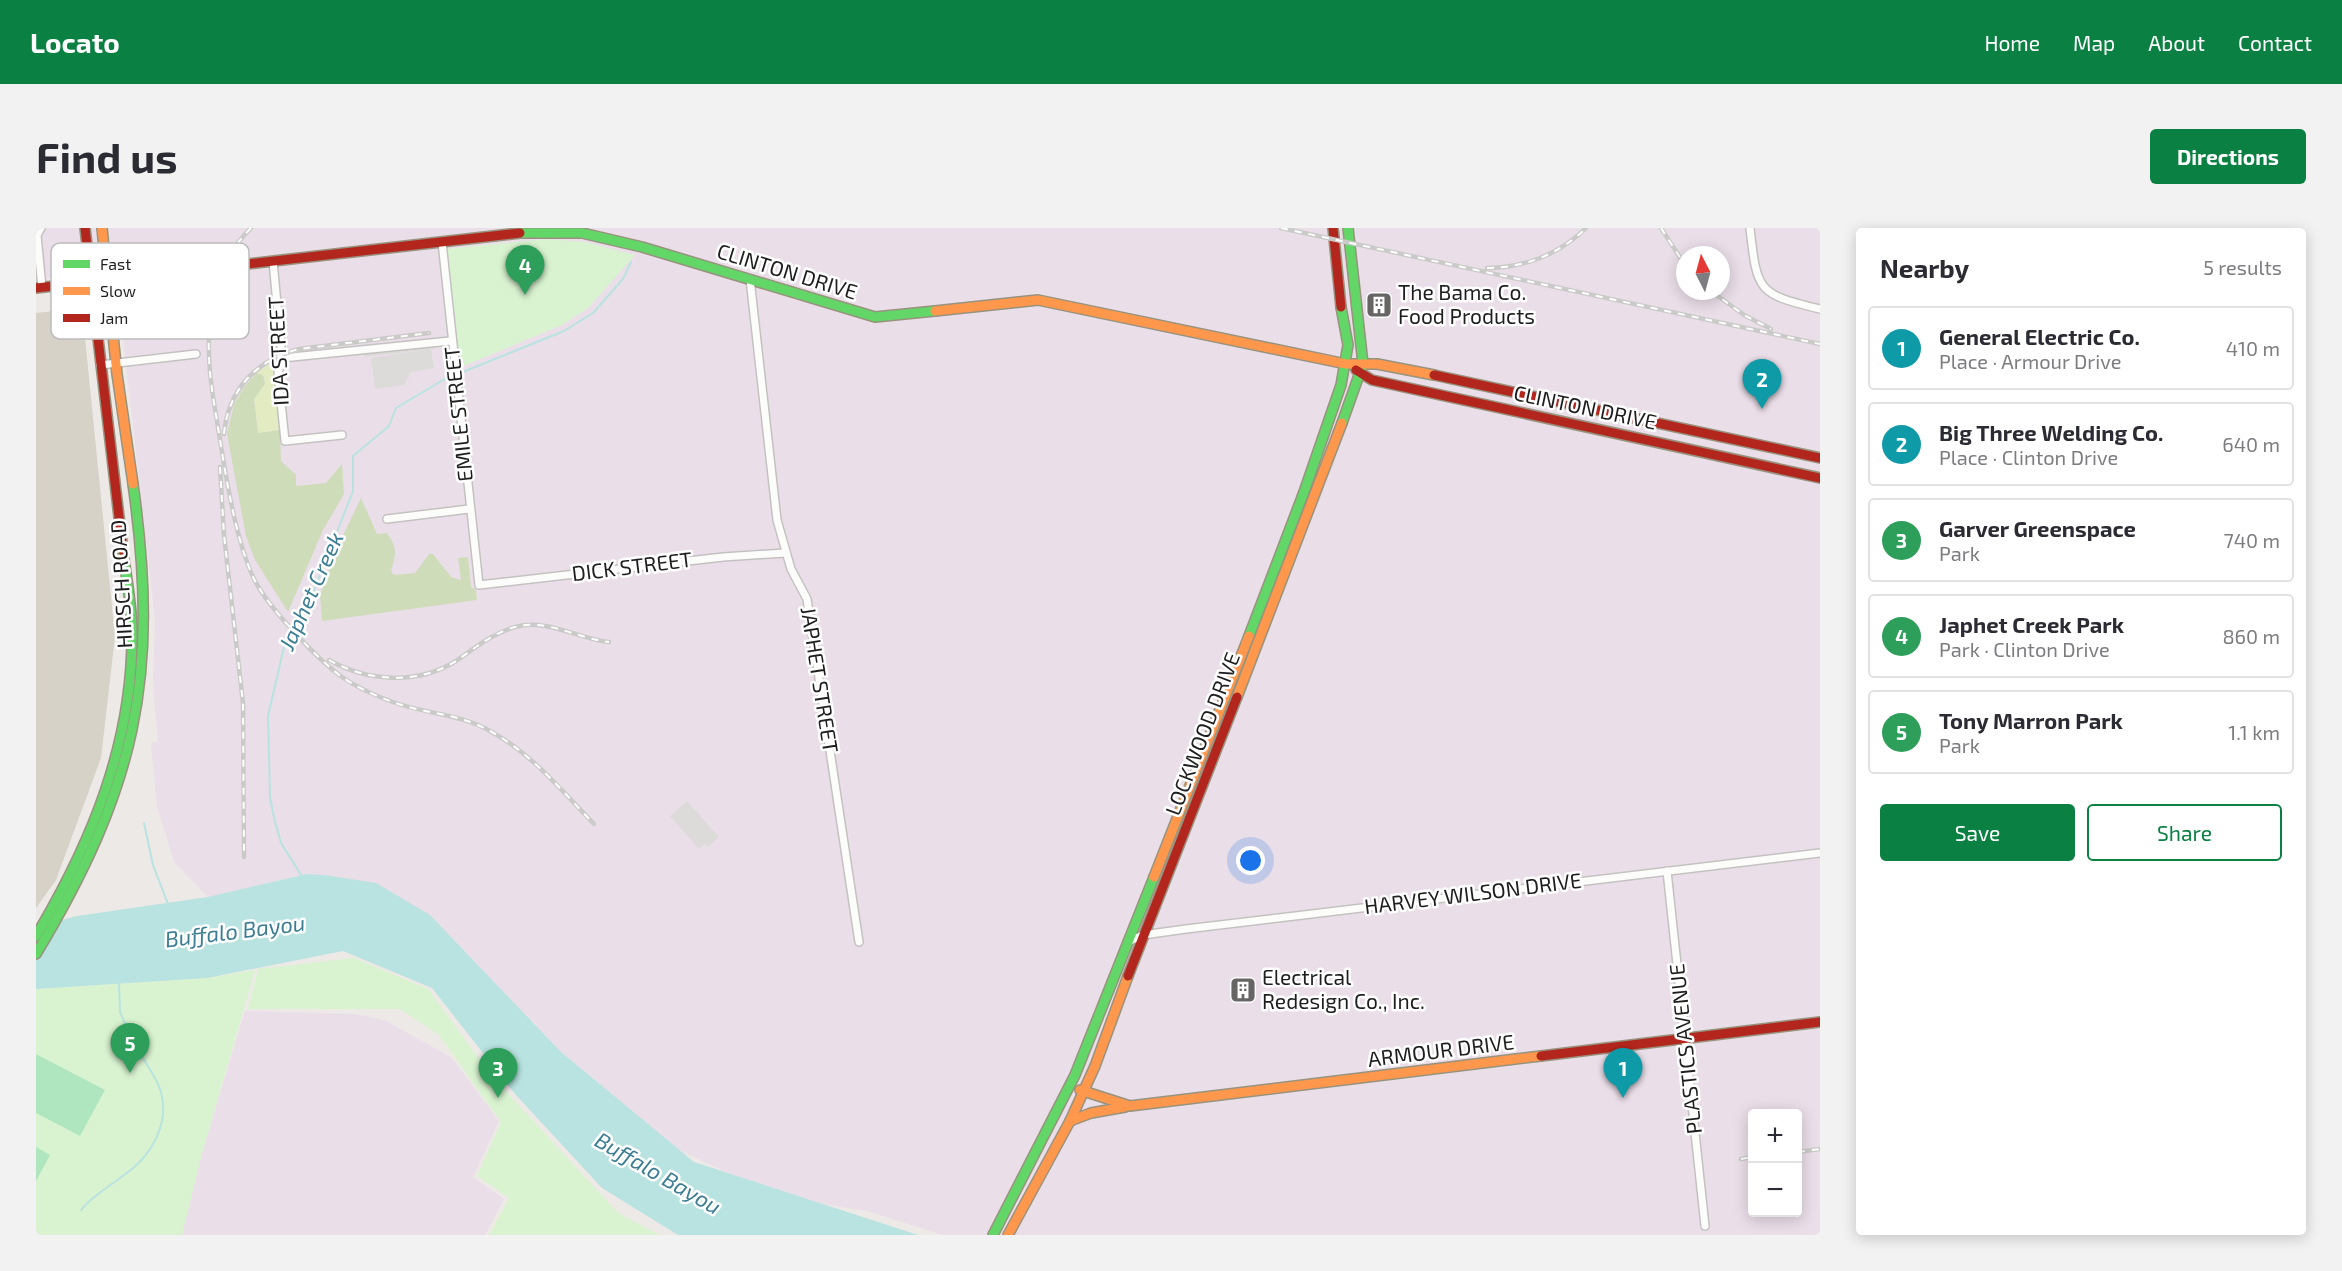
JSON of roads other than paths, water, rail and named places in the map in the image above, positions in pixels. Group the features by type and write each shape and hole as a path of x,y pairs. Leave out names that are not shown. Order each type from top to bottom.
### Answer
{"main road":[{"name":"HIRSCH ROAD","path":"85,228 87,243"},
{"name":"HIRSCH ROAD","path":"102,228 104,243"},
{"name":"LOCKWOOD DRIVE","path":"1008,1235 1084,1091 1143,935 1181,844 1204,766 1313,466 1346,364 1347,345 1337,282 1333,228"},
{"name":"LOCKWOOD DRIVE","path":"993,1235 1030,1167 1070,1085 1170,839 1204,766 1294,550 1362,368 1348,228"},
{"name":"CLINTON DRIVE","path":"249,264 539,230 582,232 750,279 874,317 1038,300 1346,364 1362,368 1381,382 1820,478"},
{"name":"HIRSCH ROAD","path":"36,954 74,894 93,844 125,724 131,676 132,631 97,339"},
{"name":"HIRSCH ROAD","path":"36,936 93,844 114,802 129,753 138,705 145,631 140,539 114,339"},
{"name":"CLINTON DRIVE","path":"1362,368 1377,364 1436,375 1820,458"},
{"path":"1618,434 1621,414"},
{"path":"1787,471 1791,452"},
{"path":"1313,466 1325,470"},
{"path":"1295,516 1306,519"},
{"path":"1283,546 1294,550"},
{"path":"1170,839 1181,844"},
{"name":"ARMOUR DRIVE","path":"1070,1085 1130,1106 1820,1022"},
{"path":"1070,1121 1091,1113 1130,1106"}],"street":[{"path":"39,288 37,235 41,228"},
{"path":"1750,228 1754,265 1759,281 1769,292 1784,300 1820,309"},
{"name":"EMILE STREET","path":"442,242 451,344 479,585"},
{"name":"IDA STREET","path":"273,261 282,358 278,372 285,441 342,435"},
{"name":"JAPHET STREET","path":"750,279 777,520 785,553 796,582 807,599 859,942"},
{"path":"282,358 451,344"},
{"path":"100,365 196,354"},
{"path":"387,519 469,509"},
{"name":"DICK STREET","path":"479,585 723,557 785,553"},
{"name":"HARVEY WILSON DRIVE","path":"1128,942 1143,935 1820,853"},
{"name":"PLASTICS AVENUE","path":"1666,871 1705,1226"}],"water":[{"name":"Buffalo Bayou","path":"307,874 376,883 430,915 561,1052 694,1162 918,1235 678,1235 602,1188 515,1094 432,988 343,951 207,978 36,989 36,927 77,916 208,897"}],"waterway":[{"name":"Japhet Creek","path":"303,878 281,843 274,818 270,797 268,716 287,634 308,606 353,491 353,456 389,426 396,408 443,380 564,331 593,313 623,279 631,262"},
{"path":"144,823 153,865 168,904"},
{"path":"119,984 120,1012 129,1033"},
{"path":"81,1210 96,1195 134,1167 144,1157 158,1135 163,1110 162,1097 156,1079 137,1047"}],"railway":[{"path":"238,243 251,228"},
{"path":"1281,228 1820,344"},
{"path":"1487,268 1514,265 1541,258 1565,245 1586,228"},
{"path":"1661,228 1676,251"},
{"path":"1723,300 1744,315 1771,329"},
{"path":"224,434 231,404 238,391 257,369 284,354 299,349 429,333"},
{"path":"209,339 214,403 234,516 246,560 260,590 270,603 320,658 342,677 390,701 453,717 490,731 532,761 594,824"},
{"path":"220,467 224,535 243,703 244,857"},
{"path":"329,660 360,673 376,676 393,678 426,674 456,661 499,633 527,625 550,627 609,642"},
{"path":"1802,1151 1820,1149"},
{"path":"1741,1159 1748,1158"}],"place":[{"name":"Japhet Creek Park","path":"525,295"},
{"name":"The Bama Co. Food Products","path":"1379,305"},
{"name":"Big Three Welding Co.","path":"1762,409"},
{"name":"Electrical Redesign Co., Inc.","path":"1243,990"},
{"name":"Tony Marron Park","path":"130,1073"},
{"name":"Garver Greenspace","path":"498,1098"},
{"name":"General Electric Co.","path":"1623,1098"}]}
